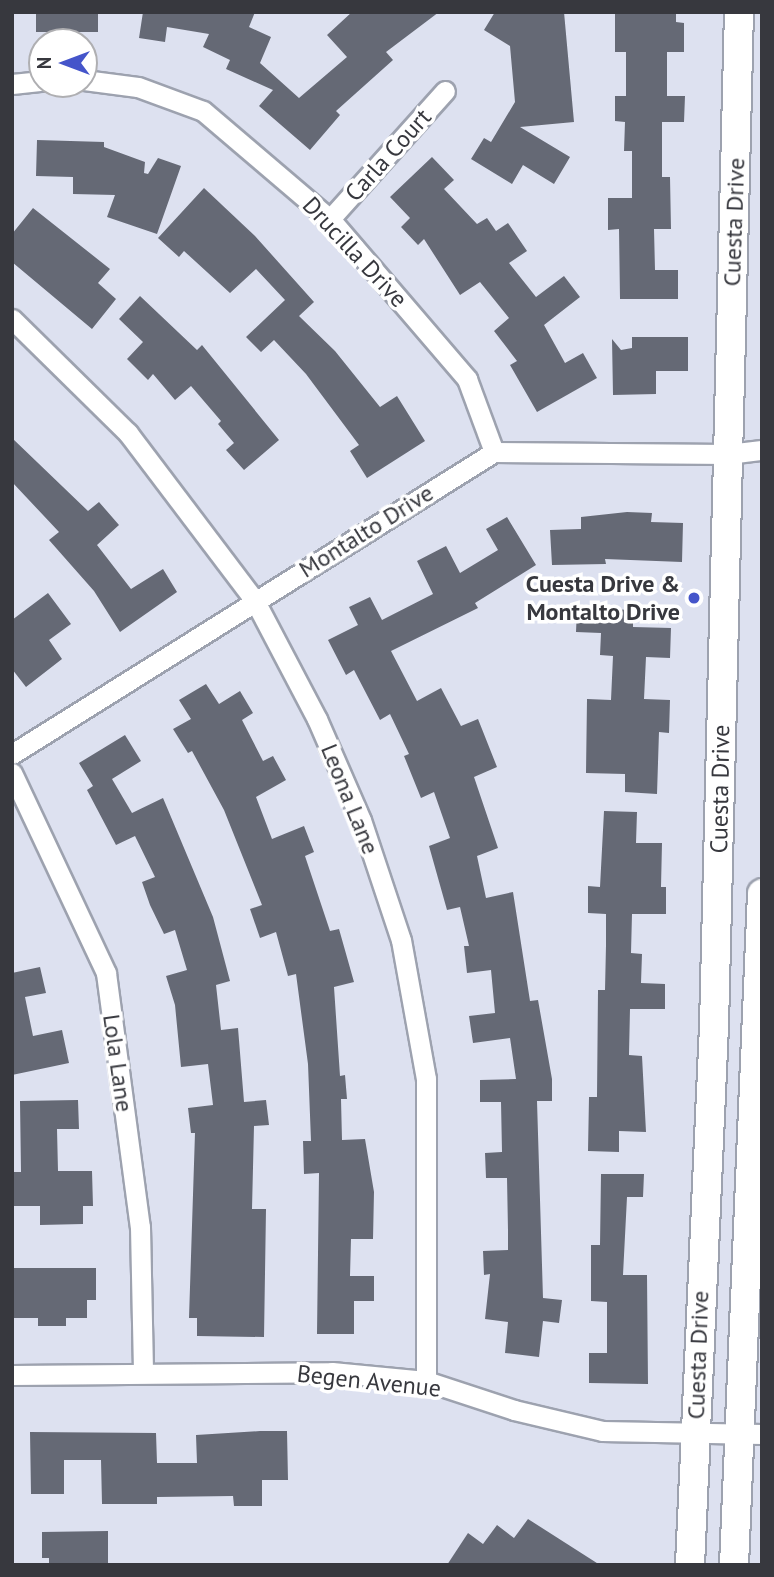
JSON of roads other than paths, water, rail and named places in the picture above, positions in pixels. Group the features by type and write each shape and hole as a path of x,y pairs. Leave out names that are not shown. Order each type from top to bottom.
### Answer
{"main road":[{"name":"Cuesta Drive","path":"690,1565 714,1026 739,12"},
{"name":"Cuesta Drive","path":"734,1565 749,1435 762,894"}],"street":[{"name":"Drucilla Drive","path":"98,82 138,87 204,111 330,219 467,379 494,452"},
{"name":"Carla Court","path":"330,219 445,91"},
{"name":"Leona Lane","path":"12,319 128,433 256,600 317,719 361,820 401,940 426,1079 426,1381"},
{"path":"494,452 728,453 762,450"},
{"name":"Montalto Drive","path":"12,754 494,452"},
{"name":"Lola Lane","path":"12,773 106,973 140,1227 143,1373"},
{"name":"Begen Avenue","path":"12,1375 331,1372 426,1381 514,1410 601,1431 695,1436 749,1435"}],"place":[{"name":"Cuesta Drive & Montalto Drive","path":"694,598"}]}
